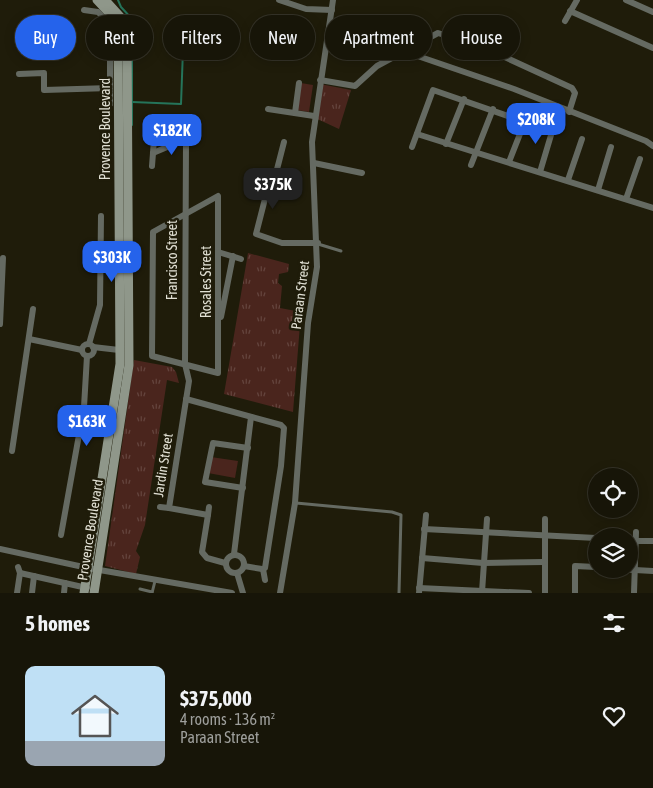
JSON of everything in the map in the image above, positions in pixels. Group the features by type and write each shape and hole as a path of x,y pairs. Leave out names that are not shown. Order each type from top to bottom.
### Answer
{"street":[{"path":"93,10 96,0"},
{"name":"Provence Boulevard","path":"96,0 113,17 118,31 120,350 124,365"},
{"name":"Provence Boulevard","path":"94,591 93,569 124,365 127,31 125,22 104,0"},
{"path":"279,0 306,10 332,10"},
{"name":"Paraan Street","path":"280,593 294,503 308,323 317,267 318,244 312,142 314,116 333,0"},
{"path":"565,21 577,0"},
{"path":"626,0 653,12"},
{"path":"84,10 93,10 106,20 109,26 110,104"},
{"path":"570,11 653,48"},
{"path":"432,36 438,33 485,48 572,88 575,93 569,112"},
{"path":"320,80 355,86 377,66 387,60"},
{"path":"430,60 514,88 569,112 649,142 653,146"},
{"path":"19,74 44,73 44,90 110,88"},
{"path":"27,74 28,82"},
{"path":"295,113 299,83"},
{"path":"412,147 430,93 433,90 464,99 525,122"},
{"path":"446,144 464,99"},
{"path":"268,109 314,116"},
{"path":"470,165 493,110"},
{"path":"509,162 529,111"},
{"path":"540,172 554,125"},
{"path":"417,134 653,208"},
{"path":"568,180 582,139"},
{"path":"152,166 154,140 184,140"},
{"path":"152,153 184,140"},
{"name":"Francisco Street","path":"184,140 186,141 184,364 189,381"},
{"path":"284,142 274,180 267,190 256,234 282,243 318,244"},
{"path":"598,190 611,147"},
{"path":"626,199 640,159"},
{"path":"314,163 362,173"},
{"name":"Rosales Street","path":"221,195 218,252 220,373 148,355 153,232 185,215 221,195"},
{"path":"87,356 93,353 91,346 100,305 101,216"},
{"path":"218,252 242,259"},
{"path":"218,331 233,256"},
{"path":"0,324 3,258"},
{"path":"12,451 33,309"},
{"path":"29,339 82,350 83,354 87,356"},
{"path":"82,350 84,346 91,346 120,350"},
{"path":"61,535 84,407 87,356"},
{"name":"Jardin Street","path":"189,381 169,508 208,515"},
{"path":"186,399 281,425 284,428 281,466 263,569 265,580"},
{"path":"234,554 244,488 251,417"},
{"path":"244,488 205,482 213,442 248,448"},
{"path":"160,507 169,508"},
{"path":"209,507 202,552 207,558 226,563"},
{"path":"426,515 419,590 529,593"},
{"path":"482,592 482,563 487,519"},
{"path":"544,519 545,593"},
{"path":"424,529 588,537"},
{"path":"638,541 653,541"},
{"path":"0,549 93,569 232,593"},
{"path":"234,554 242,558 244,566"},
{"path":"234,554 228,557 226,563 227,570 237,573"},
{"path":"422,558 482,563 544,562"},
{"path":"244,566 263,569"},
{"path":"237,573 244,566"},
{"path":"575,593 575,566 588,567"},
{"name":"Provence Boulevard","path":"85,590 93,569"},
{"path":"17,593 19,570 34,576 94,591"},
{"path":"638,570 653,571"},
{"path":"237,573 243,593"},
{"path":"32,593 34,576"},
{"path":"634,578 634,593"},
{"path":"64,593 65,583"}],"lane":[{"path":"318,244 341,251"},
{"path":"294,503 392,512 401,515 399,593"},
{"path":"140,589 152,593 155,580"}],"green space":[{"path":"301,83 313,85 309,112 297,110"},
{"path":"320,84 351,90 339,129 313,117"},
{"path":"248,253 289,264 288,272 279,274 278,283 282,286 280,308 301,312 293,412 224,394"},
{"path":"134,360 172,367 176,372 179,383 167,380 145,525 136,551 140,557 136,574 105,566"},
{"path":"211,457 238,461 235,478 208,473"}],"waterway":[{"path":"118,0 121,7 132,19 132,125"},
{"path":"132,102 181,104 183,60"}]}
